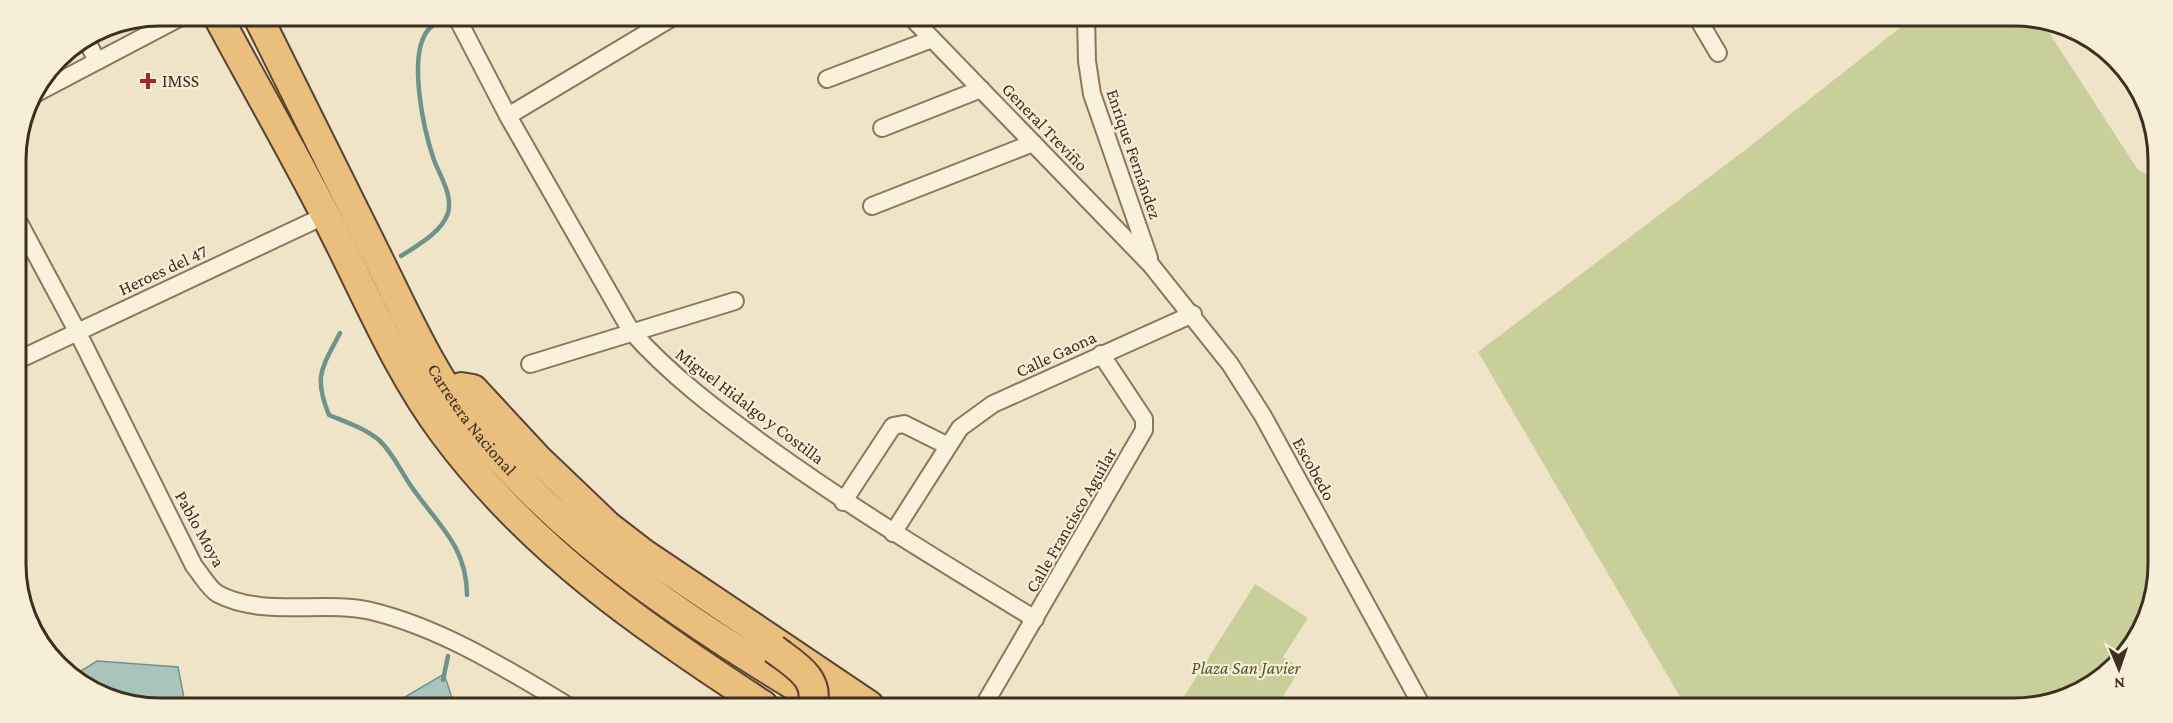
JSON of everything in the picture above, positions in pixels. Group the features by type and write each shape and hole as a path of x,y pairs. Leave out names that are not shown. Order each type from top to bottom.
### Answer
{"highway":[{"name":"Carretera Nacional","path":"223,26 326,215 427,409 452,443 519,520 629,615 752,698"},
{"name":"Carretera Nacional","path":"262,26 429,362 456,404 490,446 567,526 601,555 722,642 814,698"},
{"path":"374,311 372,330 374,342 384,365 414,416 450,465 486,508 596,612 641,646 720,698"},
{"path":"429,362 461,387 540,472 617,544 700,604 774,649 807,676 814,692 813,698"},
{"path":"461,387 473,389 537,458 626,539 721,608 858,698"}],"street":[{"path":"46,88 164,26"},
{"name":"Miguel Hidalgo y Costilla","path":"461,26 508,116 631,332 653,356 703,400 843,502 1035,619"},
{"path":"508,116 658,26"},
{"name":"General Treviño","path":"920,26 1151,265"},
{"name":"Enrique Fernández","path":"1086,26 1087,61 1092,94 1151,265"},
{"path":"1702,26 1718,53"},
{"path":"827,79 932,39"},
{"path":"89,46 97,62"},
{"path":"882,128 981,89"},
{"path":"872,206 1033,143"},
{"name":"Heroes del 47","path":"26,356 326,215"},
{"name":"Pablo Moya","path":"26,236 77,331 194,566 216,593 258,607 317,606 371,611 439,634 555,698"},
{"name":"Escobedo","path":"1151,265 1193,314 1230,364 1263,416 1417,697"},
{"path":"531,364 735,301"},
{"name":"Calle Gaona","path":"893,533 960,428 993,404 1193,314"},
{"name":"Calle Francisco Aguilar","path":"988,698 1144,430 1144,419 1101,354"},
{"path":"843,502 893,426 904,424 948,446"}],"green space":[{"path":"1902,26 2013,26 2047,30 2138,170 2148,175 2148,563 2143,598 2137,615 2124,639 2089,639 2089,674 2073,684 2048,693 2022,697 1680,697 1478,352 1749,147"},
{"name":"Plaza San Javier","path":"1255,584 1308,618 1283,657 1301,668 1282,697 1183,697"}],"water":[{"path":"97,661 178,667 184,698 160,698 125,693 100,684 80,671"},
{"path":"444,674 452,698 403,698"}],"waterway":[{"path":"401,256 440,227 445,220 449,206 449,199 426,131 419,94 419,57 422,42 432,26"},
{"path":"340,333 322,372 321,391 329,415 367,432 388,450 456,548 466,577 467,595"},
{"path":"443,680 448,656"}],"place":[{"name":"IMSS","path":"148,81"}]}
